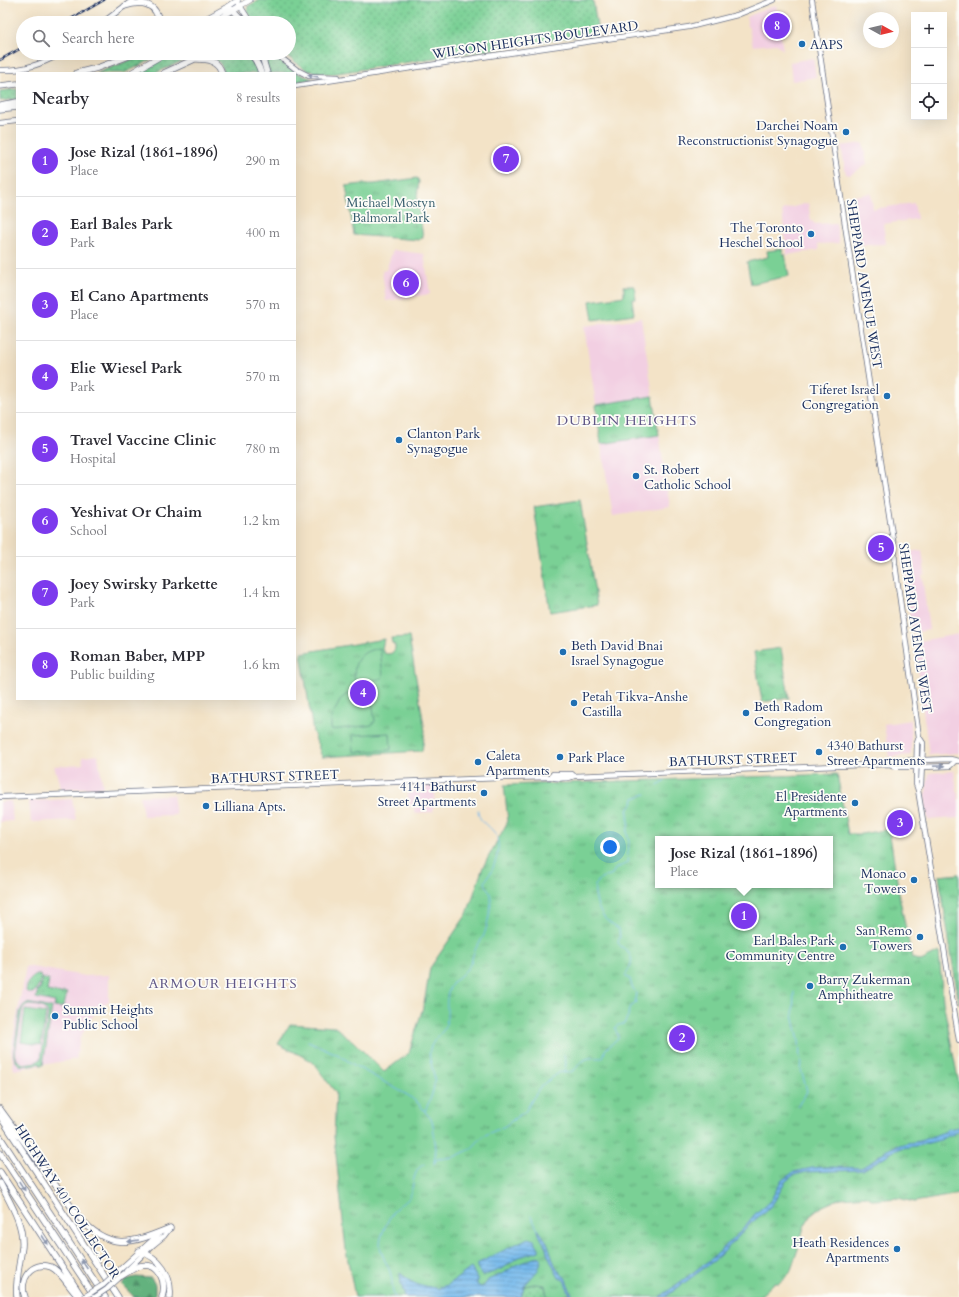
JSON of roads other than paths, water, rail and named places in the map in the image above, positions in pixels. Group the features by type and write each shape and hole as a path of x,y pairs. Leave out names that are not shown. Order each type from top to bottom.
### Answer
{"highway":[{"path":"125,6 138,3 148,5 157,16"},
{"path":"212,16 226,8 234,10 239,16"},
{"path":"224,16 234,10"},
{"path":"81,72 117,60"},
{"path":"133,72 154,60"},
{"path":"166,72 192,60"},
{"path":"210,60 218,65 222,72"},
{"path":"255,60 261,72"},
{"path":"263,60 267,72"},
{"path":"0,86 16,84"},
{"path":"0,105 16,102"},
{"path":"0,109 16,108"},
{"path":"0,1109 74,1210 91,1230 104,1238 129,1242 170,1228"},
{"name":"HIGHWAY 401 COLLECTOR","path":"0,1116 118,1297"},
{"path":"0,1137 105,1297"},
{"path":"0,1153 95,1297"},
{"path":"0,1172 83,1297"},
{"path":"0,1183 13,1208 21,1231 22,1246 17,1297"},
{"path":"142,1252 158,1262 165,1270 169,1281 170,1297"},
{"path":"118,1275 140,1266 152,1267 158,1272 164,1281 162,1297"},
{"path":"26,1297 23,1290 25,1276 31,1270 42,1267 50,1267 58,1273 78,1297"},
{"path":"106,1278 123,1297"}],"main road":[{"path":"111,16 133,0"},
{"path":"226,8 237,0 246,16"},
{"path":"234,10 250,0"},
{"name":"WILSON HEIGHTS BOULEVARD","path":"296,86 689,27 737,15 774,0"},
{"name":"SHEPPARD AVENUE WEST","path":"812,0 844,224 894,546 895,564 919,738 917,743 916,784 959,1040"},
{"path":"0,70 16,70 36,66 48,60"},
{"path":"284,60 297,70 309,76 352,78"},
{"path":"0,124 16,121"},
{"name":"SHEPPARD AVENUE WEST","path":"918,790 921,785 923,743 919,738"},
{"name":"BATHURST STREET","path":"0,797 551,777 553,774 572,774 574,776 892,764 896,761 957,761"},
{"name":"BATHURST STREET","path":"892,764 896,767 950,766 957,761"},
{"path":"95,1297 107,1289 118,1275 142,1252 164,1236 170,1228"},
{"path":"83,1297 118,1275"}],"water":[{"path":"959,1127 959,1130 952,1136 894,1151 863,1170 807,1172 794,1175 786,1181 774,1202 768,1209 750,1224 719,1257 668,1295 665,1297 660,1297 715,1256 742,1230 754,1215 770,1201 782,1180 794,1172 812,1168 827,1167 861,1168 873,1161 885,1151 896,1146 920,1141 948,1129"},
{"path":"538,1229 547,1242 555,1265 565,1277 573,1297 570,1295 564,1280 559,1278 547,1253 546,1247 539,1235"},
{"path":"528,1238 534,1240 539,1248 539,1251 519,1257 502,1269 482,1276 477,1264"},
{"path":"539,1256 542,1259 538,1270 524,1286 521,1297 405,1297 401,1284 400,1273 408,1280 420,1286 439,1289 440,1287 448,1285 471,1268 477,1278 477,1285 481,1287 484,1286 488,1280 504,1273 516,1265"}],"waterway":[{"path":"658,786 665,780"},
{"path":"435,1162 437,1159 454,1157 471,1149 483,1136 505,1126 525,1112 542,1085 560,1072 566,1073 573,1071 582,1061 586,1059 603,1058 605,1050 618,1038 615,1028 624,1024 628,1016 629,1008 636,1003 636,992 632,987 630,979 625,976 631,963 631,956 618,943 620,938 619,929 611,924 602,915 597,903 595,889 597,881 612,874 615,869 627,863 629,842 627,833 629,807 633,804 634,798 646,794"},
{"path":"425,1111 434,1085 430,1049 432,1043 444,1029 446,1024 448,992 452,984 469,967 474,952 485,933 489,916 491,895 485,881 492,871 497,857 498,844 497,837 494,832 482,821 478,810"},
{"path":"794,992 793,1015 799,1041 800,1058 802,1063 801,1070 807,1091 797,1106"},
{"path":"308,1041 339,1055 409,1096 419,1104 431,1119 433,1125 436,1149 434,1164"},
{"path":"564,1055 566,1063 564,1072"},
{"path":"395,1297 392,1279 381,1250 380,1240 391,1215 398,1206 409,1198 415,1174 424,1164"},
{"path":"531,1216 538,1230"}],"railway":[{"path":"76,16 104,0"},
{"path":"0,60 16,51"}],"place":[{"name":"Roman Baber, MPP","path":"777,26"},
{"name":"AAPS","path":"802,44"},
{"name":"Darchei Noam Reconstructionist Synagogue","path":"846,132"},
{"name":"Joey Swirsky Parkette","path":"506,159"},
{"name":"The Toronto Heschel School","path":"811,234"},
{"name":"Yeshivat Or Chaim","path":"406,283"},
{"name":"Tiferet Israel Congregation","path":"887,396"},
{"name":"Clanton Park Synagogue","path":"399,440"},
{"name":"St. Robert Catholic School","path":"636,476"},
{"name":"Travel Vaccine Clinic","path":"881,548"},
{"name":"Beth David Bnai Israel Synagogue","path":"563,652"},
{"name":"Elie Wiesel Park","path":"363,693"},
{"name":"Petah Tikva-Anshe Castilla","path":"574,703"},
{"name":"Beth Radom Congregation","path":"746,713"},
{"name":"4340 Bathurst Street Apartments","path":"819,752"},
{"name":"Park Place","path":"560,757"},
{"name":"Caleta Apartments","path":"478,762"},
{"name":"4141 Bathurst Street Apartments","path":"484,793"},
{"name":"El Presidente Apartments","path":"855,803"},
{"name":"Lilliana Apts.","path":"206,806"},
{"name":"El Cano Apartments","path":"900,823"},
{"name":"Monaco Towers","path":"914,880"},
{"name":"Jose Rizal (1861-1896)","path":"744,916"},
{"name":"San Remo Towers","path":"920,937"},
{"name":"Earl Bales Park Community Centre","path":"843,947"},
{"name":"Barry Zukerman Amphitheatre","path":"810,986"},
{"name":"Summit Heights Public School","path":"55,1016"},
{"name":"Earl Bales Park","path":"682,1038"},
{"name":"Heath Residences Apartments","path":"897,1249"}],"district":[{"name":"DUBLIN HEIGHTS","path":"627,420"},
{"name":"ARMOUR HEIGHTS","path":"223,983"}],"park label":[{"name":"Michael Mostyn Balmoral Park","path":"391,210"}]}
